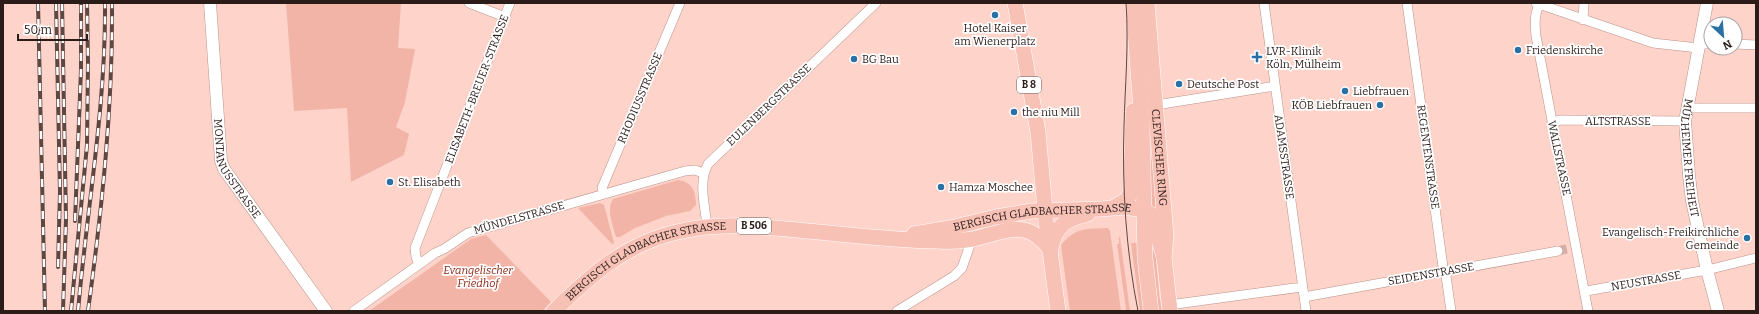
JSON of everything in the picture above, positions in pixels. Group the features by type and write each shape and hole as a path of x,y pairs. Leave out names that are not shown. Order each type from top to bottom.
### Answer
{"main road":[{"name":"B 8","path":"1015,3 1037,129 1045,210 1058,311"},
{"name":"CLEVISCHER RING","path":"1133,3 1142,124 1145,258 1150,311"},
{"name":"CLEVISCHER RING","path":"1147,3 1166,236 1164,257 1169,308"},
{"path":"1051,250 1053,238 1063,224 1070,219 1109,208 1128,199 1131,189 1131,133 1136,48"},
{"name":"BERGISCH GLADBACHER STRASSE","path":"888,238 950,228 996,217 1045,210 1109,208 1144,210 1150,213 1156,220 1158,237 1164,257"},
{"path":"1002,231 1015,223 1045,210"},
{"name":"BERGISCH GLADBACHER STRASSE","path":"554,311 584,282 624,252 675,232 707,226 755,226 936,242 972,239 1002,231 1023,229 1032,232 1043,240 1051,250"}],"street":[{"name":"MONTANUSSTRASSE","path":"210,3 221,161 224,169 326,311"},
{"path":"469,3 505,17"},
{"name":"ELISABETH-BREUER-STRASSE","path":"419,264 416,258 415,248 510,3"},
{"name":"RHODIUSSTRASSE","path":"604,194 602,188 680,3"},
{"name":"EULENBERGSTRASSE","path":"703,173 708,164 876,3"},
{"name":"ADAMSSTRASSE","path":"1264,3 1274,86 1306,311"},
{"name":"REGENTENSTRASSE","path":"1407,3 1444,271 1451,311"},
{"path":"1583,20 1584,3"},
{"name":"MÜLHEIMER FREIHEIT","path":"1706,16 1707,3"},
{"path":"1537,4 1653,43 1703,45"},
{"name":"WALLSTRASSE","path":"1537,4 1535,25 1574,248 1586,291 1588,311"},
{"path":"1743,44 1756,45"},
{"name":"MÜLHEIMER FREIHEIT","path":"1703,45 1685,121 1692,201 1707,270 1718,311"},
{"path":"1156,105 1274,86"},
{"path":"1687,108 1756,108 1756,101"},
{"name":"ALTSTRASSE","path":"1552,123 1560,120 1685,121"},
{"name":"MÜNDELSTRASSE","path":"354,311 419,264 468,233 685,171 695,170 703,173"},
{"path":"703,173 702,182 707,226"},
{"path":"897,311 954,276 962,268 972,239"},
{"name":"SEIDENSTRASSE","path":"1304,297 1558,251"},
{"name":"NEUSTRASSE","path":"1586,291 1707,270 1756,258"},
{"path":"1169,308 1302,288"}],"green space":[{"path":"286,3 401,3 398,48 415,49 405,102 396,127 409,134 404,155 351,182 347,108 294,111"},
{"path":"1142,3 1161,211 1151,206"},
{"path":"678,180 690,185 694,191 696,205 690,211 666,216 635,228 620,237 616,237 610,213 613,199"},
{"path":"600,203 604,205 614,243 612,244 578,208"},
{"path":"1108,228 1110,231 1121,311 1070,311 1061,245 1066,239 1082,230"},
{"path":"1150,234 1154,234 1159,295 1162,311 1157,311"},
{"name":"Evangelischer Friedhof","path":"486,235 551,302 542,311 369,311 471,239"},
{"path":"1119,237 1130,311 1126,311 1117,244 1119,244"},
{"path":"1131,243 1138,243 1144,311 1140,311"}],"tunnel":[{"path":"1558,251 1571,248"}],"tram line":[{"path":"1126,3 1127,34 1124,111 1124,196 1130,266 1138,311"}],"railway":[{"path":"38,3 45,311"},
{"path":"56,3 60,192 58,267"},
{"path":"62,3 66,219 63,311"},
{"path":"75,221 81,70 81,3"},
{"path":"71,311 87,145 87,3"},
{"path":"78,311 99,119 105,3"},
{"path":"88,311 98,234 109,119 112,3"}],"place":[{"name":"Hotel Kaiser am Wienerplatz","path":"995,15"},
{"name":"Friedenskirche","path":"1518,50"},
{"name":"LVR-Klinik Köln, Mülheim","path":"1257,57"},
{"name":"BG Bau","path":"854,59"},
{"name":"Deutsche Post","path":"1179,84"},
{"name":"Liebfrauen","path":"1345,91"},
{"name":"KÖB Liebfrauen","path":"1380,105"},
{"name":"the niu Mill","path":"1014,112"},
{"name":"St. Elisabeth","path":"390,182"},
{"name":"Hamza Moschee","path":"941,187"},
{"name":"Evangelisch-Freikirchliche Gemeinde","path":"1747,238"}]}
